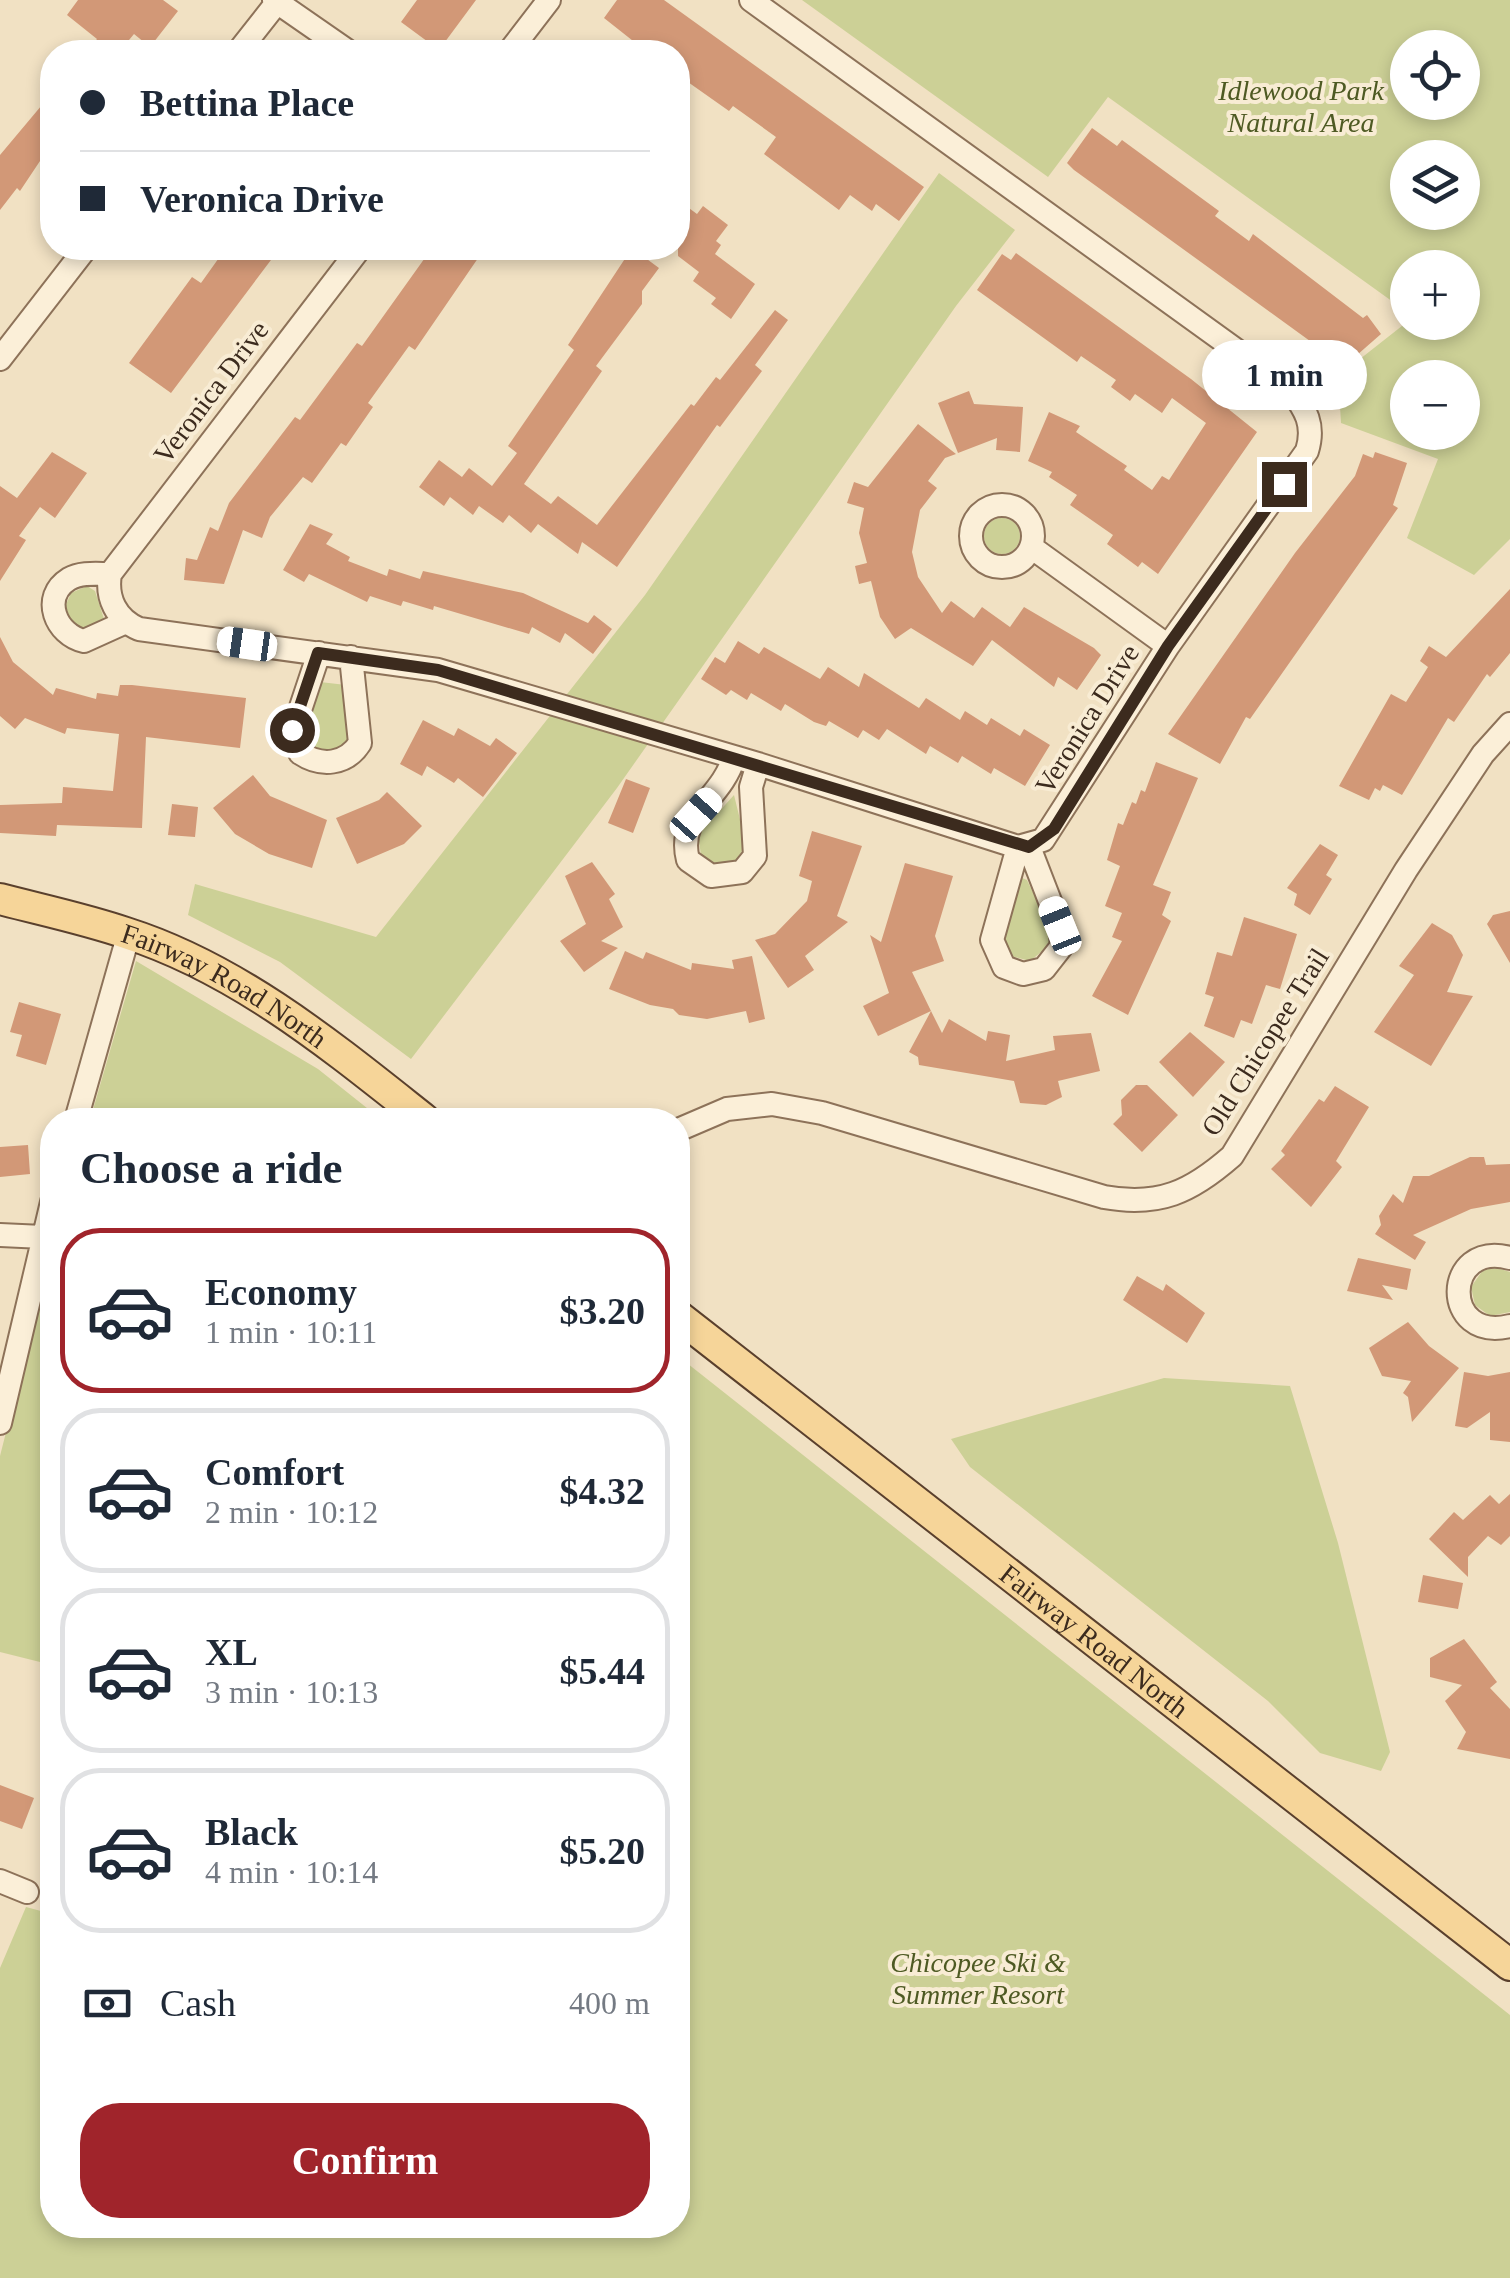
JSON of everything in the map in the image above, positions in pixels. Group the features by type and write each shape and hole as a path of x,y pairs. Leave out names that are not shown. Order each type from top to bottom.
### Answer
{"main road":[{"name":"Fairway Road North","path":"0,899 129,934 256,995 318,1036 410,1108"},
{"name":"Fairway Road North","path":"690,1325 1510,1966"}],"street":[{"path":"519,40 549,0"},
{"name":"Veronica Drive","path":"752,0 1290,389 1306,410 1311,436 1306,451 1168,646 1054,829 1024,847"},
{"path":"247,40 277,1 332,40"},
{"path":"0,359 77,260"},
{"name":"Veronica Drive","path":"110,574 351,260"},
{"path":"1032,546 1168,646"},
{"path":"126,622 84,642 69,637 56,621 54,599 66,582 80,575 110,574 112,600 126,622 139,629 438,670 1024,847 1060,926 1062,946 1044,969 1023,974 1004,967 992,940 1024,847"},
{"path":"318,653 292,734 300,753 322,762 344,758 360,743 351,657"},
{"name":"Old Chicopee Trail","path":"690,1125 727,1110 772,1104 822,1113 1104,1197 1131,1202 1164,1197 1200,1184 1232,1156 1417,854 1483,754 1510,724"},
{"path":"734,757 727,781 696,815 685,835 688,860 711,876 742,872 755,856 750,787 758,764"},
{"path":"79,1108 129,934"},
{"path":"0,1235 40,1237"},
{"path":"0,1423 40,1250"},
{"path":"1510,1258 1498,1255 1474,1261 1465,1269 1458,1292 1466,1315 1475,1324 1498,1329 1510,1326"},
{"path":"0,1881 27,1892"}],"green space":[{"name":"Idlewood Park Natural Area","path":"802,0 1510,0 1510,539 1474,575 1407,538 1438,459 1414,450 1480,450 1480,360 1390,360 1390,441 1341,423 1340,406 1327,385 1390,335 1390,340 1480,340 1480,250 1390,250 1390,300 1108,97 1048,177"},
{"path":"939,173 1015,230 956,306 617,788 411,1059 280,962 188,915 195,884 376,937 645,595"},
{"path":"1002,518 1015,523 1020,536 1015,549 1002,554 989,549 984,536 989,523"},
{"path":"87,586 95,591 104,619 85,629 71,623 65,607 71,593"},
{"path":"320,682 346,685 349,741 331,752 314,748 303,732"},
{"path":"734,795 746,844 735,863 715,865 701,855 698,835"},
{"path":"1022,878 1027,880 1049,926 1051,944 1030,961 1011,956 1003,936"},
{"path":"136,961 318,1069 367,1108 93,1108"},
{"path":"1497,1268 1510,1272 1510,1312 1490,1316 1475,1305 1471,1287 1483,1270"},
{"path":"40,1298 40,1662 0,1652 0,1456"},
{"name":"Chicopee Ski & Summer Resort","path":"690,1366 1510,2015 1510,2278 0,2278 0,1968 26,1907 40,1911 40,2238 690,2238"},
{"path":"1164,1378 1290,1386 1338,1543 1390,1752 1381,1771 1320,1753 1268,1701 970,1467 951,1439"}],"building":[{"path":"78,0 163,0 178,11 155,40 141,40 134,34 129,40 96,40 67,15"},
{"path":"417,0 476,0 446,40 425,40 401,22"},
{"path":"617,0 664,0 924,187 899,221 876,204 872,211 850,195 839,210 764,154 776,137 733,106 729,111 690,83 690,40 632,40 604,18"},
{"path":"40,107 40,161 20,191 17,188 0,210 0,155"},
{"path":"1092,128 1117,146 1122,140 1219,211 1215,216 1249,241 1253,234 1363,318 1367,315 1381,334 1341,369 1332,357 1074,170 1067,163"},
{"path":"703,206 728,225 716,241 721,245 715,254 755,284 731,319 711,304 716,298 693,281 699,272 683,260 690,260 690,209 697,214"},
{"path":"1016,253 1191,379 1257,432 1158,574 1142,562 1138,567 1107,544 1113,535 1070,505 1077,495 1049,477 1052,472 1028,461 1049,412 1080,426 1076,432 1127,466 1124,470 1152,490 1162,476 1169,480 1206,423 1172,398 1162,413 1135,394 1130,401 1111,387 1116,380 1081,356 1077,362 977,290 1002,254 1011,260"},
{"path":"217,260 271,260 171,393 129,363 192,277 201,283"},
{"path":"423,260 477,260 415,350 409,346 368,403 373,407 346,446 341,443 312,483 303,477 270,517 262,538 243,530 224,584 184,580 186,558 197,560 210,527 218,531 229,503 295,417 300,420 357,343 362,346"},
{"path":"624,260 648,260 659,268 642,291 642,304 596,366 602,371 524,484 551,504 558,496 597,525 691,404 694,406 716,377 720,380 775,310 788,320 755,365 762,371 720,427 717,425 617,567 582,542 578,554 538,524 531,533 509,515 503,523 479,506 473,515 450,497 444,506 419,487 439,460 462,477 469,468 492,486 517,453 508,446 574,350 568,345"},
{"path":"969,391 974,404 1023,407 1020,452 996,450 997,438 958,453 938,403"},
{"path":"918,424 956,454 945,458 928,481 937,488 920,510 912,552 918,577 942,613 951,601 974,618 982,607 1010,627 1024,607 1094,648 1101,655 1077,690 1058,677 1054,687 992,640 973,666 911,628 895,639 880,617 871,581 859,584 855,566 867,563 859,533 864,508 847,503 854,482 868,487"},
{"path":"52,452 87,473 55,518 40,507 19,536 26,540 0,581 0,486 17,498"},
{"path":"1375,452 1407,463 1393,505 1398,508 1250,719 1246,717 1220,764 1168,734 1295,553 1355,476 1363,454 1373,458"},
{"path":"310,524 333,534 326,544 350,557 348,561 387,576 389,569 420,579 423,571 523,593 588,623 594,615 612,629 593,654 565,633 560,643 532,627 529,634 434,606 433,610 403,601 401,606 370,596 367,602 309,574 304,582 283,570"},
{"path":"1510,589 1510,653 1490,677 1487,674 1454,722 1448,718 1402,795 1383,785 1380,791 1375,788 1369,800 1339,786 1391,694 1406,702 1428,667 1420,661 1429,646 1446,657"},
{"path":"0,637 13,662 53,695 56,688 96,699 97,693 118,696 120,685 132,685 246,698 240,748 146,737 142,828 57,825 56,836 0,833 0,805 62,803 63,787 113,791 119,734 67,728 65,734 25,718 15,729 0,716"},
{"path":"738,641 759,654 764,647 820,679 828,667 859,687 864,673 919,708 926,698 960,720 965,711 987,725 991,718 1020,736 1024,729 1050,745 1025,786 994,768 991,774 962,756 958,763 930,746 926,754 887,729 879,740 863,730 858,738 829,721 826,726 814,722 785,704 781,711 751,693 747,700 731,690 726,695 701,679 715,657 725,663"},
{"path":"423,720 454,736 458,728 490,746 496,738 517,753 483,797 458,778 454,783 427,766 422,776 400,764"},
{"path":"1156,762 1198,778 1153,885 1171,892 1162,915 1171,921 1128,1015 1092,996 1122,941 1112,937 1122,913 1105,906 1120,866 1107,860 1118,823 1123,825 1132,802 1136,804 1141,790 1145,792"},
{"path":"253,775 270,796 327,820 312,868 269,854 235,834 213,808"},
{"path":"626,779 650,788 633,833 608,823"},
{"path":"387,792 422,826 404,844 357,864 336,818 379,800"},
{"path":"172,804 198,807 195,837 168,835"},
{"path":"812,831 862,846 837,916 848,922 805,956 814,970 788,988 755,940 775,934 807,901 812,881 799,876"},
{"path":"1320,844 1338,855 1326,875 1332,879 1310,915 1294,905 1297,894 1287,888"},
{"path":"592,862 615,894 609,899 623,927 601,941 618,948 584,972 560,941 586,924 565,876"},
{"path":"905,863 953,876 935,936 944,961 912,972 931,1011 878,1036 863,1006 889,993 870,935 881,942"},
{"path":"1510,911 1510,963 1487,924 1493,915"},
{"path":"1244,917 1297,934 1280,989 1266,985 1252,1024 1241,1020 1234,1038 1204,1026 1214,997 1205,994 1217,952 1232,956"},
{"path":"1432,923 1452,935 1463,955 1447,992 1473,996 1431,1066 1374,1032 1414,975 1399,966"},
{"path":"625,951 643,959 646,952 691,970 692,963 734,969 732,960 752,956 765,1019 749,1023 746,1011 707,1019 679,1015 673,1009 650,1005 609,989"},
{"path":"19,1002 61,1014 46,1065 16,1056 22,1035 10,1032"},
{"path":"931,1011 942,1033 949,1019 986,1041 988,1031 1010,1035 1006,1061 1055,1050 1053,1036 1091,1033 1100,1071 1058,1081 1062,1097 1046,1105 1020,1103 1014,1081 919,1065 918,1057 909,1052"},
{"path":"1190,1032 1225,1062 1193,1097 1159,1062"},
{"path":"1136,1085 1147,1085 1178,1115 1142,1152 1113,1124 1122,1115 1121,1100"},
{"path":"1335,1086 1369,1107 1336,1161 1342,1167 1311,1207 1271,1169 1285,1155 1281,1151 1319,1099 1324,1102"},
{"path":"28,1145 30,1174 0,1177 0,1147"},
{"path":"1470,1157 1484,1157 1486,1165 1510,1164 1510,1202 1471,1209 1413,1235 1426,1242 1415,1260 1375,1234 1381,1225 1379,1216 1393,1194 1403,1203 1413,1176 1429,1176"},
{"path":"1358,1258 1411,1269 1407,1290 1382,1285 1393,1300 1347,1291"},
{"path":"1137,1276 1163,1291 1166,1284 1205,1313 1187,1343 1123,1300"},
{"path":"1408,1322 1429,1346 1459,1368 1412,1422 1408,1397 1403,1393 1411,1381 1382,1376 1369,1348"},
{"path":"1464,1372 1488,1376 1510,1372 1510,1442 1490,1440 1490,1412 1467,1428 1455,1426"},
{"path":"1510,1494 1510,1536 1501,1545 1488,1536 1468,1557 1468,1577 1429,1539 1454,1512 1463,1520 1490,1495 1499,1504"},
{"path":"1423,1575 1463,1583 1458,1609 1418,1602"},
{"path":"1464,1639 1497,1682 1490,1688 1510,1709 1510,1759 1457,1749 1466,1732 1445,1701 1462,1685 1430,1677 1430,1658"},
{"path":"0,1785 34,1798 22,1829 0,1821"}],"route":[{"path":"292,730 318,653 438,670 1029,847 1054,829 1168,646 1284,484"}]}
